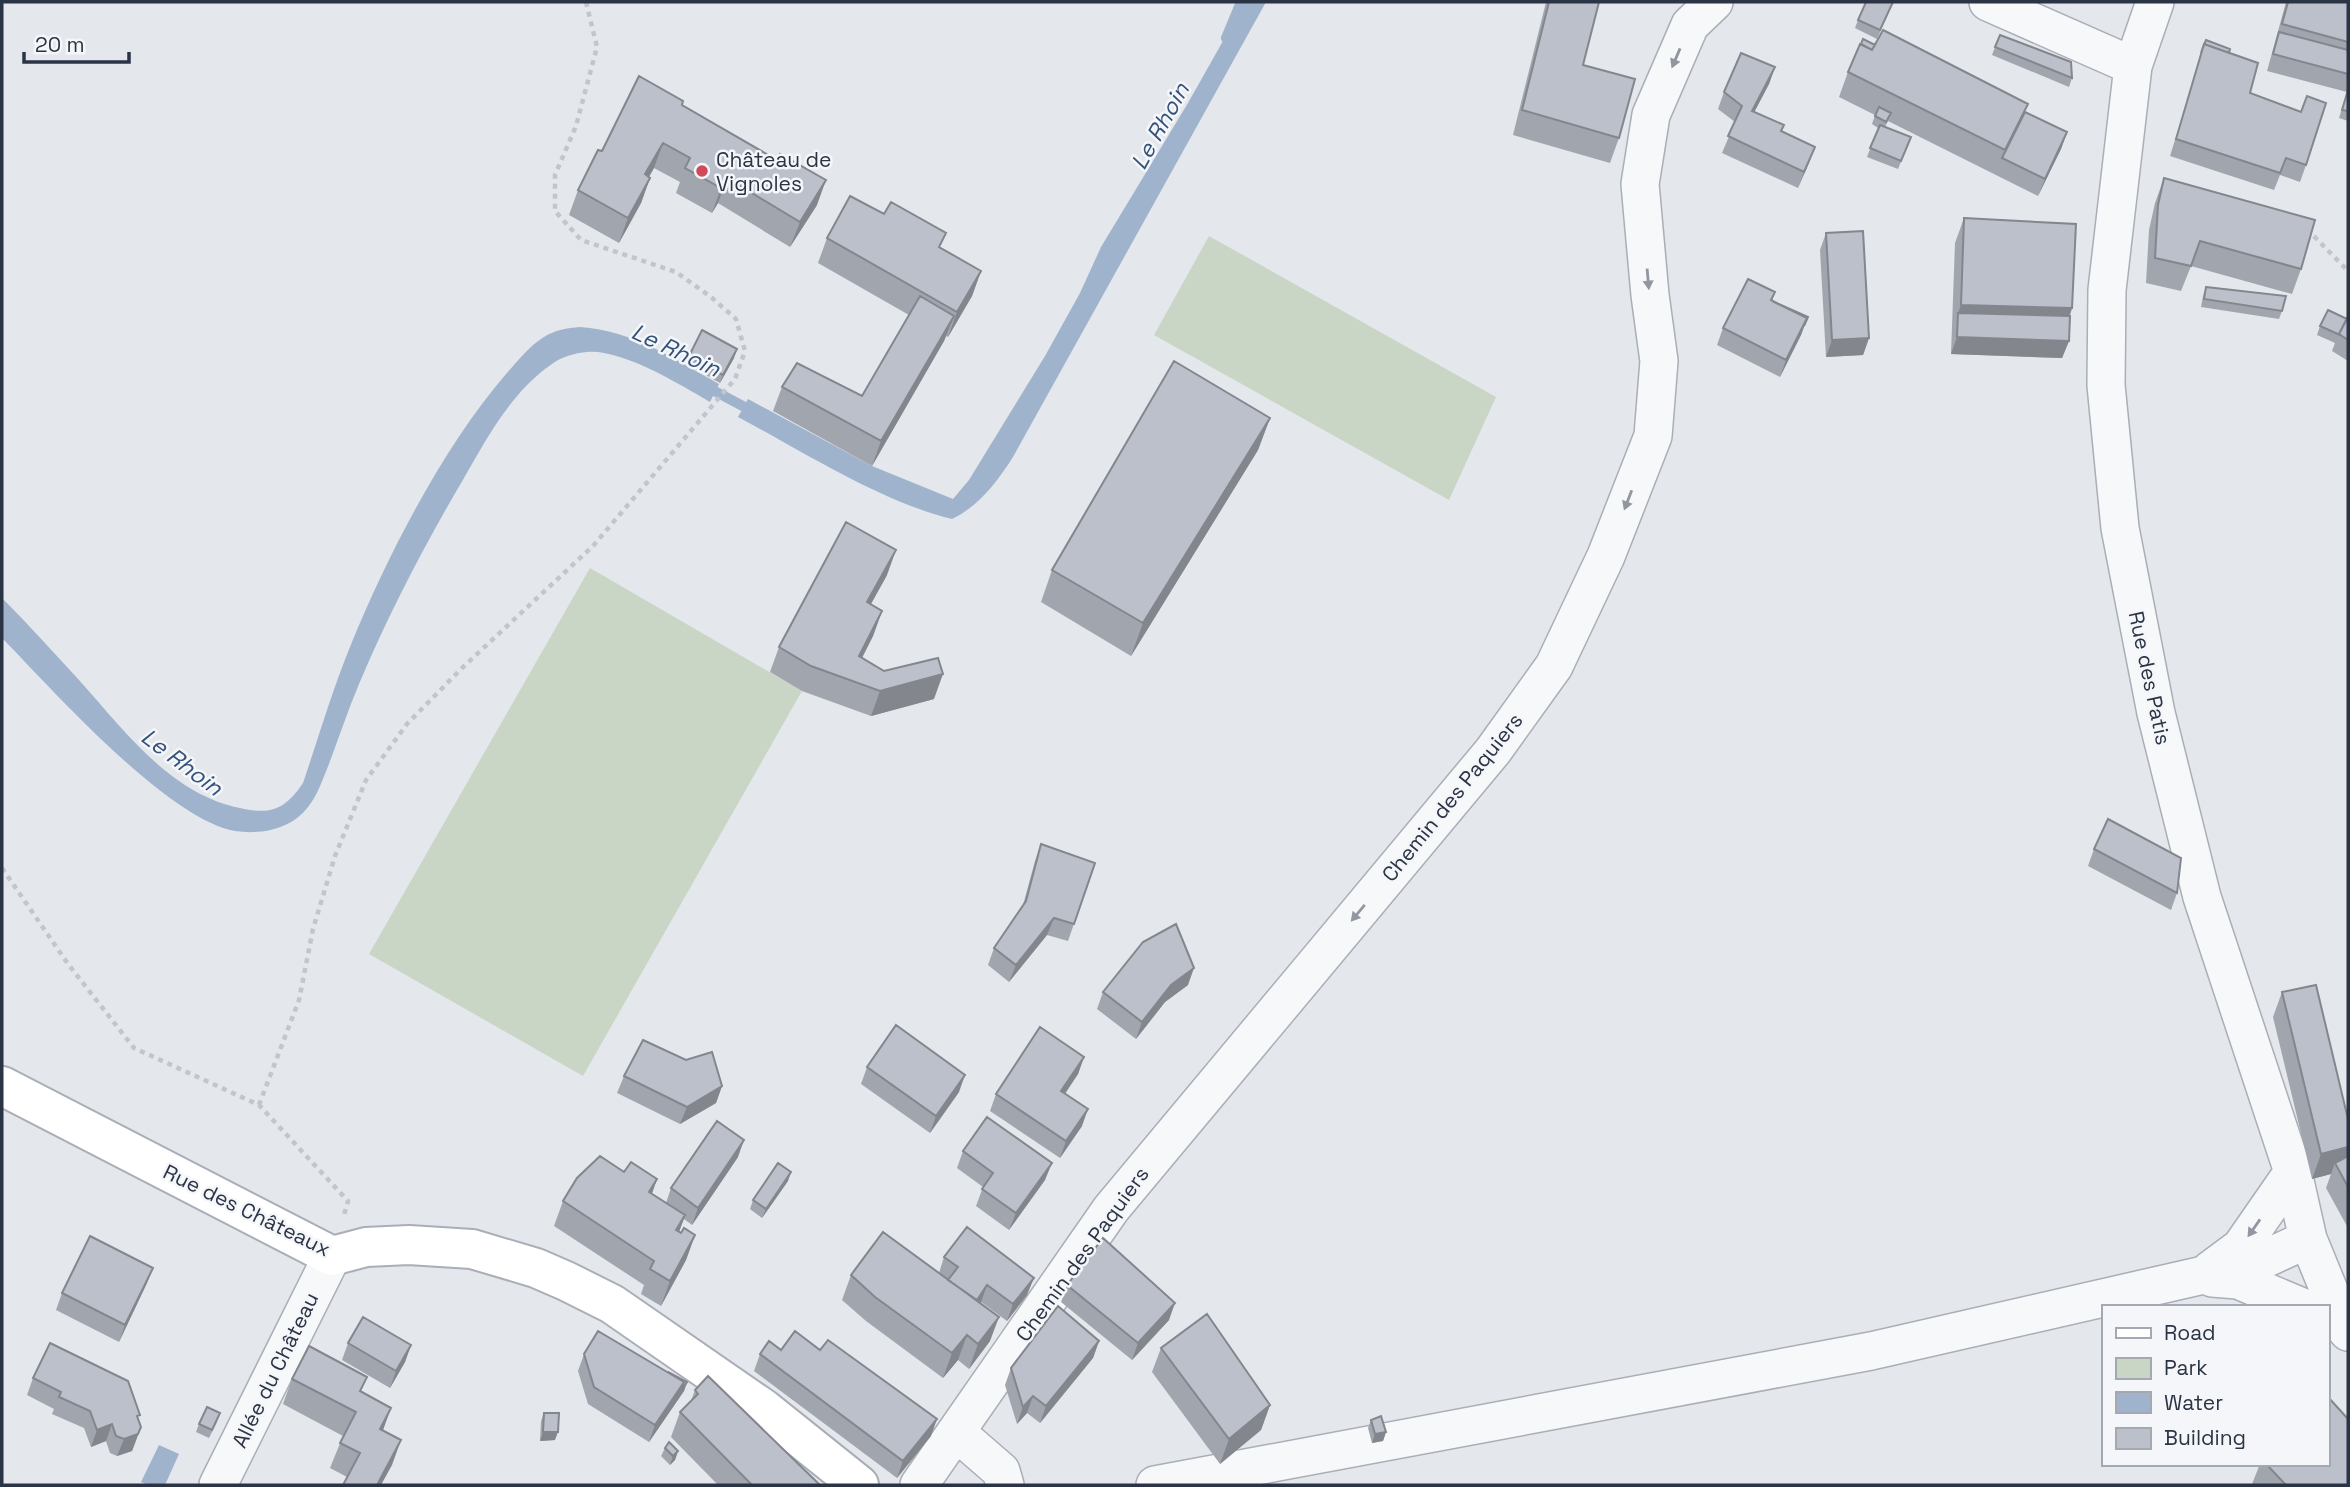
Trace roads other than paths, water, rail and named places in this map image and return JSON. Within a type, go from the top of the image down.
[{"type":"street","name":"Chemin des Paquiers","points":[[919,1485],[1111,1209],[1493,751],[1554,666],[1606,556],[1653,436],[1659,361],[1640,184],[1651,115],[1690,25],[1714,2]]},
{"type":"street","points":[[1988,2],[2133,66]]},
{"type":"street","name":"Rue des Patis","points":[[2155,2],[2133,66],[2107,290],[2106,385],[2120,528],[2156,713],[2202,897],[2293,1172],[2308,1238],[2340,1326]]},
{"type":"street","name":"Rue des Châteaux","points":[[2,1086],[332,1256],[377,1246],[409,1245],[472,1250],[536,1268],[566,1281],[612,1304],[764,1409],[859,1485]]},
{"type":"street","points":[[2201,1277],[2241,1247],[2293,1172]]},
{"type":"street","points":[[1155,1485],[1871,1351],[2256,1263],[2308,1238]]},
{"type":"street","name":"Allée du Château","points":[[218,1485],[332,1256]]},
{"type":"street","points":[[2201,1277],[2238,1280],[2297,1305]]},
{"type":"street","points":[[956,1432],[1001,1471],[1005,1485]]},
{"type":"water","points":[[1245,2],[1266,2],[1013,457],[994,484],[971,507],[952,519],[925,511],[842,474],[738,417],[748,399],[872,466],[953,499],[969,480],[1045,356],[1080,293],[1101,247]]},
{"type":"water","points":[[580,327],[635,340],[719,384],[710,402],[667,377],[633,362],[617,356],[587,352],[556,362],[525,388],[482,447],[435,528],[359,684],[315,797],[293,821],[265,831],[235,831],[208,821],[177,803],[112,749],[2,638],[2,598],[131,739],[170,775],[215,801],[240,808],[260,811],[283,805],[303,783],[366,608],[400,538],[440,467],[483,403],[529,349],[552,333]]},
{"type":"water","points":[[159,1445],[179,1454],[165,1485],[148,1485],[141,1482]]},
{"type":"waterway","name":"Le Rhoin","points":[[1226,38],[1241,2]]},
{"type":"waterway","name":"Le Rhoin","points":[[703,385],[756,413]]},
{"type":"place","name":"Château de Vignoles","points":[[702,171]]}]
